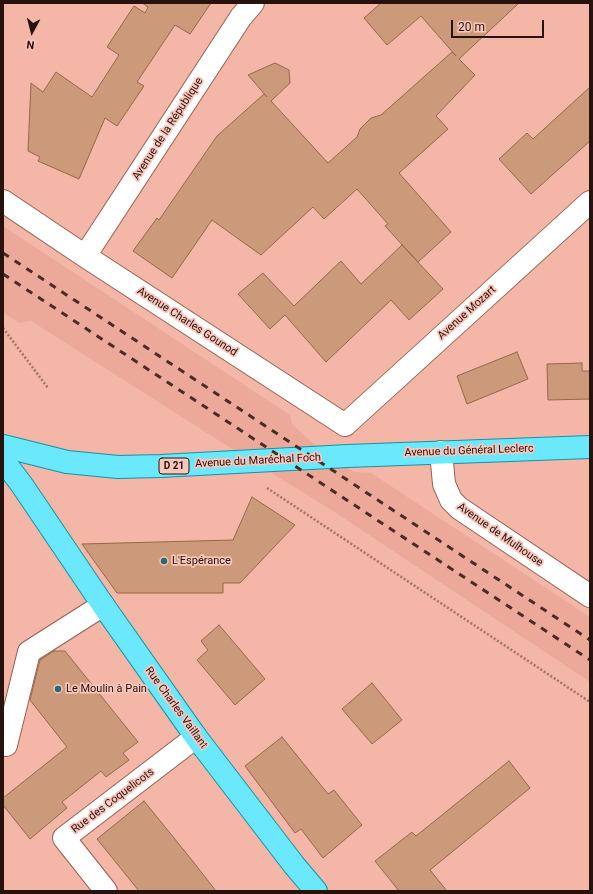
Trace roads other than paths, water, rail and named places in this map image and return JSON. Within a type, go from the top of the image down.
[{"type":"main road","name":"Avenue du Maréchal Foch","points":[[3,446],[67,462],[118,467],[348,456]]},
{"type":"main road","name":"Avenue du Général Leclerc","points":[[348,456],[590,446]]},
{"type":"main road","name":"Rue Charles Vaillant","points":[[3,460],[22,485],[102,605],[196,737],[316,891]]},
{"type":"street","name":"Avenue de la République","points":[[85,256],[241,17],[253,3]]},
{"type":"street","name":"Avenue Charles Gounod","points":[[3,201],[345,425]]},
{"type":"street","name":"Avenue Mozart","points":[[345,425],[590,202]]},
{"type":"street","points":[[345,425],[348,456]]},
{"type":"street","name":"Avenue de Mulhouse","points":[[441,452],[444,484],[451,500],[459,508],[590,596]]},
{"type":"street","points":[[6,744],[29,652],[102,605]]},
{"type":"street","name":"Rue des Coquelicots","points":[[106,891],[64,838],[196,737]]},
{"type":"railway","points":[[3,253],[590,640]]},
{"type":"railway","points":[[3,274],[590,660]]},
{"type":"place","name":"L'Espérance","points":[[164,561]]},
{"type":"place","name":"Le Moulin à Pain","points":[[58,689]]}]
